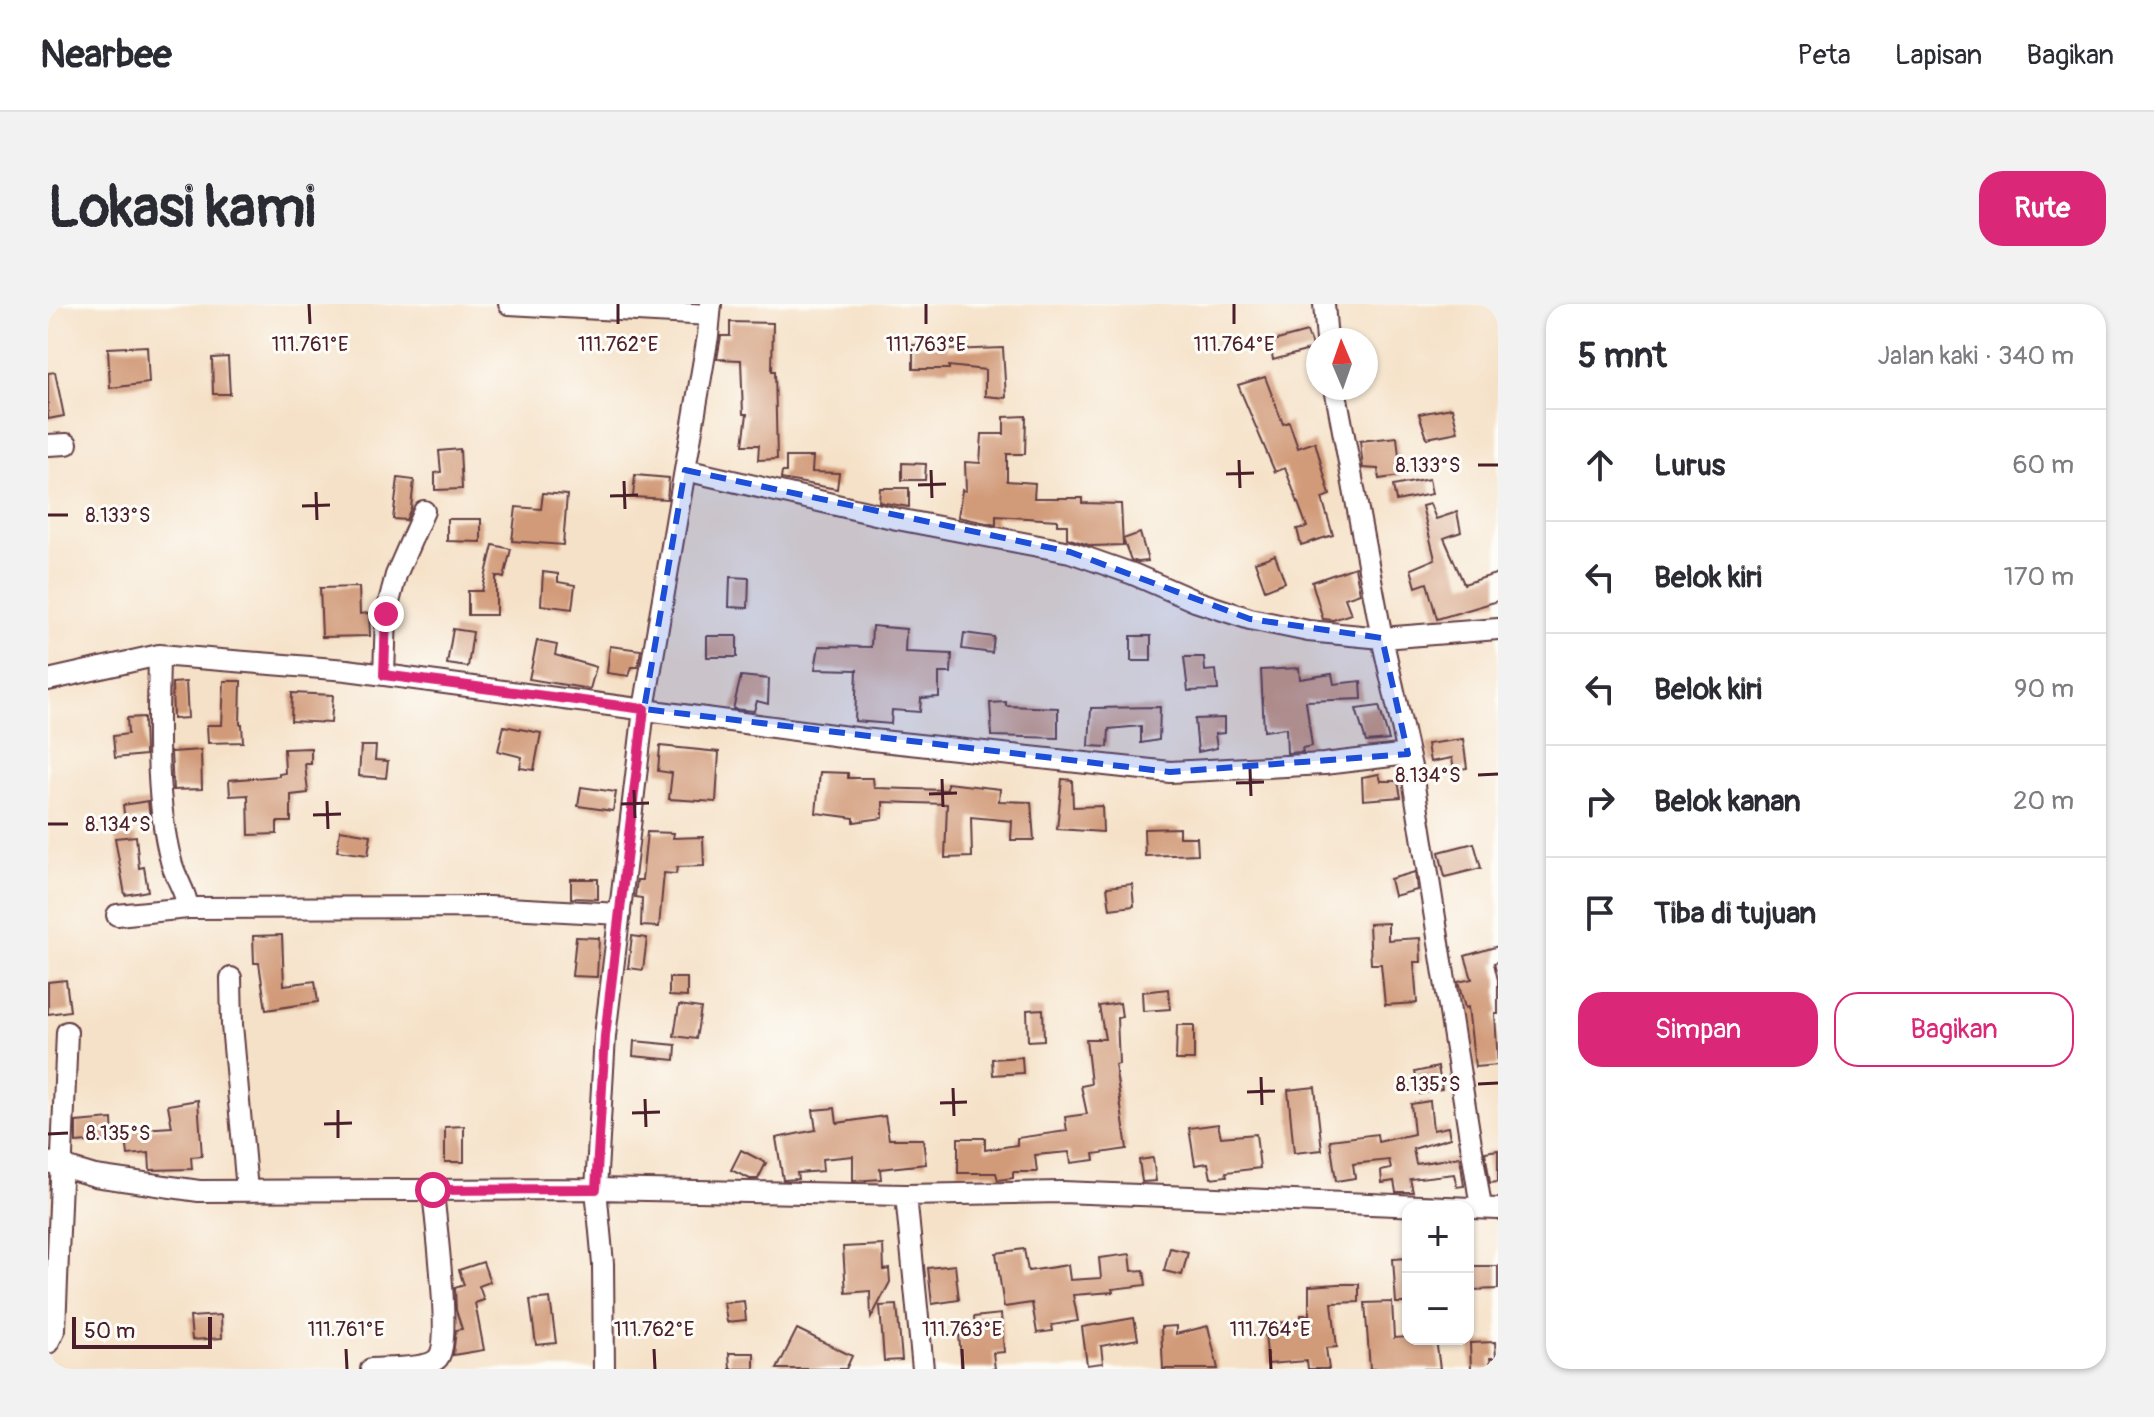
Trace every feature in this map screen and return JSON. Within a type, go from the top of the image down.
[{"type":"street","points":[[509,304],[710,309],[644,709],[605,1036],[596,1189],[603,1264],[604,1369]]},
{"type":"street","points":[[1324,304],[1326,328]]},
{"type":"street","points":[[56,1164],[95,1176],[199,1191],[596,1189],[906,1195],[1062,1192],[1490,1208],[1408,754],[1382,638],[1337,400]]},
{"type":"street","points":[[685,470],[897,519],[1070,552],[1250,619],[1308,631],[1382,638],[1498,629]]},
{"type":"street","points":[[384,675],[386,614],[396,575],[424,511]]},
{"type":"street","points":[[48,680],[159,655],[254,661],[384,675],[863,739],[1170,772],[1324,764],[1408,754]]},
{"type":"street","points":[[159,655],[158,760],[171,862],[188,908]]},
{"type":"street","points":[[117,915],[188,908],[489,907],[620,914]]},
{"type":"street","points":[[231,978],[232,1025],[247,1190]]},
{"type":"street","points":[[48,1343],[55,1329],[56,1164],[67,1032]]},
{"type":"street","points":[[371,1369],[418,1365],[435,1361],[440,1356],[443,1307],[433,1190]]},
{"type":"street","points":[[906,1195],[923,1369]]},
{"type":"highlighted area","points":[[685,470],[1070,552],[1250,619],[1382,638],[1408,754],[1170,772],[644,709]]},
{"type":"building","points":[[730,322],[773,323],[772,371],[775,371],[777,459],[758,460],[759,445],[743,445],[747,414],[743,414],[741,360],[717,359],[721,336],[730,336]]},
{"type":"building","points":[[1306,332],[1306,351],[1273,360],[1270,342]]},
{"type":"building","points":[[913,345],[948,345],[948,350],[1003,348],[1006,398],[985,396],[985,370],[949,366],[949,369],[913,369]]},
{"type":"building","points":[[147,346],[149,383],[110,388],[108,348]]},
{"type":"building","points":[[228,357],[230,394],[213,394],[212,358]]},
{"type":"building","points":[[55,372],[64,416],[48,419],[48,373]]},
{"type":"building","points":[[1265,377],[1283,424],[1289,422],[1298,448],[1315,442],[1330,495],[1322,498],[1333,535],[1301,545],[1297,529],[1307,527],[1285,468],[1275,472],[1238,385]]},
{"type":"building","points":[[1452,408],[1458,432],[1427,438],[1419,414]]},
{"type":"building","points":[[1026,416],[1025,454],[1007,454],[1007,481],[1035,483],[1034,498],[1082,498],[1082,503],[1121,504],[1123,545],[1092,546],[1067,538],[1067,525],[1057,525],[1057,520],[996,516],[996,525],[958,517],[962,490],[966,491],[965,462],[980,463],[982,434],[1004,434],[1004,417]]},
{"type":"building","points":[[1397,437],[1401,476],[1379,479],[1378,469],[1363,468],[1360,441]]},
{"type":"building","points":[[460,449],[462,489],[435,490],[435,473],[441,472],[439,451]]},
{"type":"building","points":[[786,457],[813,457],[812,472],[839,473],[837,489],[781,479],[782,472],[786,472]]},
{"type":"building","points":[[902,463],[926,464],[925,480],[902,480]]},
{"type":"building","points":[[635,475],[669,478],[667,499],[633,497]]},
{"type":"building","points":[[398,478],[414,480],[411,508],[406,520],[393,519]]},
{"type":"building","points":[[1429,479],[1432,494],[1396,501],[1393,486]]},
{"type":"building","points":[[880,488],[909,488],[909,507],[879,502]]},
{"type":"building","points":[[543,493],[567,495],[563,545],[512,541],[516,507],[541,509]]},
{"type":"building","points":[[1430,504],[1436,519],[1457,512],[1461,532],[1444,538],[1464,584],[1498,573],[1498,601],[1437,619],[1427,583],[1416,587],[1411,569],[1435,559],[1422,506]]},
{"type":"building","points":[[447,519],[481,519],[481,542],[447,541]]},
{"type":"building","points":[[1140,533],[1148,561],[1131,560],[1123,539]]},
{"type":"building","points":[[493,545],[511,549],[504,578],[496,576],[496,615],[468,615],[468,591],[482,591]]},
{"type":"building","points":[[1275,555],[1285,582],[1265,590],[1255,562]]},
{"type":"building","points":[[1355,567],[1360,593],[1345,598],[1351,614],[1333,620],[1323,619],[1312,582]]},
{"type":"building","points":[[543,572],[558,574],[558,582],[575,585],[572,609],[541,605]]},
{"type":"building","points":[[730,577],[749,578],[748,608],[729,607]]},
{"type":"building","points":[[359,587],[360,614],[369,613],[370,636],[322,637],[320,588]]},
{"type":"building","points":[[872,626],[906,629],[905,652],[952,654],[951,673],[939,673],[939,697],[921,698],[920,712],[892,710],[891,724],[855,721],[857,670],[815,669],[819,646],[871,647]]},
{"type":"building","points":[[453,629],[473,632],[468,667],[447,664]]},
{"type":"building","points":[[964,633],[994,637],[992,653],[962,649]]},
{"type":"building","points":[[707,636],[737,636],[737,657],[707,657]]},
{"type":"building","points":[[1131,636],[1151,636],[1151,661],[1131,661]]},
{"type":"building","points":[[537,641],[557,645],[555,655],[596,667],[590,689],[529,679]]},
{"type":"building","points":[[610,646],[641,650],[638,667],[632,667],[629,676],[607,673]]},
{"type":"building","points":[[1184,657],[1204,657],[1205,671],[1216,670],[1218,690],[1188,691]]},
{"type":"building","points":[[1299,668],[1300,679],[1332,674],[1334,684],[1361,681],[1362,699],[1306,701],[1312,746],[1302,748],[1303,752],[1287,753],[1286,728],[1264,731],[1261,670]]},
{"type":"building","points":[[741,676],[769,679],[768,704],[757,701],[754,711],[733,709]]},
{"type":"building","points":[[224,681],[241,681],[240,724],[243,742],[208,743],[207,725],[222,725]]},
{"type":"building","points":[[186,682],[188,718],[173,719],[172,683]]},
{"type":"building","points":[[292,693],[333,695],[331,723],[291,721]]},
{"type":"building","points":[[1006,702],[1006,706],[1058,708],[1058,738],[992,736],[990,703]]},
{"type":"building","points":[[1379,706],[1389,740],[1366,742],[1356,709]]},
{"type":"building","points":[[1160,707],[1159,740],[1141,743],[1141,726],[1109,729],[1108,747],[1089,746],[1091,708]]},
{"type":"building","points":[[144,717],[145,755],[115,758],[113,736],[128,734],[127,718]]},
{"type":"building","points":[[1224,718],[1224,733],[1215,734],[1217,748],[1198,752],[1195,719]]},
{"type":"building","points":[[504,726],[541,733],[534,770],[520,768],[522,757],[498,751]]},
{"type":"building","points":[[1463,739],[1467,768],[1454,770],[1452,758],[1430,762],[1427,744]]},
{"type":"building","points":[[361,746],[376,746],[375,760],[388,761],[386,778],[359,776]]},
{"type":"building","points":[[660,746],[719,752],[716,802],[669,799],[672,773],[658,771]]},
{"type":"building","points":[[311,748],[311,764],[305,764],[308,793],[291,795],[291,822],[277,822],[277,834],[249,835],[248,795],[230,796],[229,780],[279,776],[285,773],[284,749]]},
{"type":"building","points":[[201,750],[202,789],[173,790],[171,752]]},
{"type":"building","points":[[820,772],[848,773],[848,778],[873,778],[874,788],[947,790],[947,783],[1000,789],[999,801],[1031,802],[1034,840],[1011,840],[1012,821],[971,817],[972,857],[945,858],[947,804],[883,802],[883,818],[854,822],[854,818],[816,813]]},
{"type":"building","points":[[1379,774],[1381,781],[1398,781],[1401,797],[1363,800],[1362,777]]},
{"type":"building","points":[[1062,779],[1072,780],[1073,807],[1102,806],[1103,832],[1057,829]]},
{"type":"building","points":[[581,787],[616,792],[613,811],[578,806]]},
{"type":"building","points":[[148,801],[150,818],[125,821],[123,805]]},
{"type":"building","points":[[1179,828],[1179,837],[1197,837],[1198,854],[1145,856],[1144,829]]},
{"type":"building","points":[[340,830],[371,835],[368,855],[337,851]]},
{"type":"building","points":[[647,832],[674,833],[673,838],[703,837],[704,866],[677,867],[676,874],[664,873],[659,927],[641,926],[642,898],[635,897],[637,880],[642,880]]},
{"type":"building","points":[[136,836],[139,868],[144,867],[148,891],[125,895],[115,838]]},
{"type":"building","points":[[1474,843],[1481,868],[1445,877],[1439,852]]},
{"type":"building","points":[[1415,872],[1417,890],[1394,896],[1390,879]]},
{"type":"building","points":[[571,879],[598,879],[598,899],[571,898]]},
{"type":"building","points":[[1132,884],[1134,906],[1110,909],[1107,887]]},
{"type":"building","points":[[1388,923],[1388,940],[1420,938],[1421,962],[1414,962],[1417,1003],[1385,1005],[1381,964],[1371,964],[1369,924]]},
{"type":"building","points":[[282,935],[284,985],[315,981],[318,1002],[266,1010],[259,963],[254,963],[253,936]]},
{"type":"building","points":[[632,936],[647,938],[643,970],[628,968]]},
{"type":"building","points":[[576,937],[599,938],[597,977],[572,976]]},
{"type":"building","points":[[1498,946],[1498,962],[1494,963],[1498,980],[1498,1014],[1495,1014],[1498,1065],[1475,1067],[1468,1007],[1465,1008],[1458,982],[1472,979],[1465,956]]},
{"type":"building","points":[[669,978],[687,978],[687,997],[669,996]]},
{"type":"building","points":[[66,980],[70,1011],[48,1014],[48,982]]},
{"type":"building","points":[[1168,989],[1170,1009],[1143,1011],[1142,992]]},
{"type":"building","points":[[1120,1003],[1122,1017],[1117,1018],[1119,1064],[1115,1065],[1127,1149],[1094,1154],[1095,1160],[1071,1163],[1069,1152],[1035,1155],[1037,1172],[1013,1172],[1013,1178],[998,1180],[996,1173],[958,1173],[958,1138],[985,1138],[985,1150],[1017,1145],[1017,1138],[1067,1131],[1065,1117],[1087,1114],[1081,1086],[1091,1084],[1086,1039],[1105,1039],[1099,1006]]},
{"type":"building","points":[[679,1005],[701,1008],[696,1039],[674,1036]]},
{"type":"building","points":[[1043,1009],[1044,1040],[1028,1041],[1027,1010]]},
{"type":"building","points":[[1177,1025],[1194,1025],[1194,1060],[1176,1060]]},
{"type":"building","points":[[634,1041],[676,1045],[675,1060],[633,1056]]},
{"type":"building","points":[[1022,1057],[1023,1073],[993,1075],[992,1059]]},
{"type":"building","points":[[1438,1067],[1442,1089],[1420,1094],[1415,1072]]},
{"type":"building","points":[[1315,1087],[1322,1150],[1294,1153],[1288,1090]]},
{"type":"building","points":[[198,1100],[202,1156],[191,1157],[192,1169],[150,1170],[149,1153],[128,1155],[125,1130],[172,1127],[168,1105]]},
{"type":"building","points":[[1430,1101],[1433,1130],[1448,1127],[1450,1138],[1413,1149],[1416,1164],[1460,1157],[1464,1186],[1457,1187],[1454,1174],[1410,1179],[1413,1192],[1396,1192],[1394,1181],[1382,1183],[1381,1171],[1391,1169],[1389,1160],[1353,1164],[1355,1178],[1336,1181],[1330,1140],[1377,1134],[1378,1142],[1414,1134],[1411,1104]]},
{"type":"building","points":[[835,1108],[837,1123],[885,1116],[889,1139],[923,1139],[926,1164],[880,1169],[881,1179],[853,1181],[853,1156],[822,1159],[823,1171],[797,1173],[798,1179],[783,1180],[776,1138],[816,1130],[813,1110]]},
{"type":"building","points":[[112,1119],[113,1140],[76,1143],[76,1122]]},
{"type":"building","points":[[1218,1124],[1221,1137],[1256,1134],[1260,1168],[1226,1172],[1227,1176],[1211,1178],[1208,1163],[1195,1165],[1189,1128]]},
{"type":"building","points":[[464,1126],[464,1162],[445,1162],[445,1127]]},
{"type":"building","points":[[741,1150],[766,1163],[758,1179],[750,1179],[731,1170]]},
{"type":"building","points":[[1498,1150],[1498,1182],[1490,1183],[1485,1152]]},
{"type":"building","points":[[1153,1158],[1156,1181],[1142,1182],[1139,1160]]},
{"type":"building","points":[[883,1245],[884,1270],[889,1269],[890,1282],[871,1318],[870,1291],[846,1293],[843,1247]]},
{"type":"building","points":[[1170,1248],[1188,1252],[1182,1275],[1164,1271]]},
{"type":"building","points":[[1024,1249],[1028,1271],[1068,1265],[1070,1280],[1101,1278],[1099,1258],[1130,1254],[1132,1271],[1144,1270],[1146,1285],[1112,1289],[1113,1292],[1073,1295],[1078,1321],[1052,1325],[1053,1331],[1037,1333],[1032,1303],[1004,1307],[996,1253]]},
{"type":"building","points":[[1402,1258],[1402,1303],[1396,1303],[1393,1259]]},
{"type":"building","points":[[483,1262],[490,1282],[479,1286],[484,1300],[475,1303],[484,1350],[453,1355],[456,1330],[462,1329],[456,1310],[455,1288],[464,1285],[459,1270]]},
{"type":"building","points":[[955,1265],[959,1300],[932,1304],[928,1268]]},
{"type":"building","points":[[1474,1266],[1498,1266],[1498,1289],[1474,1290]]},
{"type":"building","points":[[1359,1284],[1359,1302],[1332,1303],[1337,1347],[1326,1348],[1329,1369],[1308,1369],[1307,1361],[1268,1364],[1264,1324],[1301,1321],[1301,1315],[1309,1315],[1309,1286]]},
{"type":"building","points":[[550,1298],[556,1343],[536,1345],[530,1300]]},
{"type":"building","points":[[744,1301],[746,1320],[727,1322],[724,1303]]},
{"type":"building","points":[[1392,1302],[1394,1338],[1402,1337],[1402,1345],[1437,1345],[1440,1369],[1370,1369],[1365,1303]]},
{"type":"building","points":[[897,1305],[902,1360],[884,1361],[880,1306]]},
{"type":"building","points":[[1001,1314],[1004,1352],[993,1353],[995,1369],[962,1369],[959,1335],[976,1334],[974,1317]]},
{"type":"building","points":[[221,1315],[222,1338],[192,1340],[190,1317]]},
{"type":"building","points":[[1134,1318],[1138,1339],[1101,1346],[1103,1363],[1087,1365],[1082,1327]]},
{"type":"building","points":[[1176,1326],[1176,1334],[1208,1326],[1218,1369],[1163,1369],[1161,1327]]},
{"type":"building","points":[[797,1329],[852,1356],[846,1369],[777,1369]]},
{"type":"building","points":[[1495,1342],[1496,1358],[1490,1358],[1491,1369],[1471,1369],[1470,1345]]},
{"type":"building","points":[[729,1353],[754,1353],[754,1369],[730,1369]]},
{"type":"route","points":[[386,614],[384,675],[644,709],[605,1036],[596,1189],[433,1190]]}]
